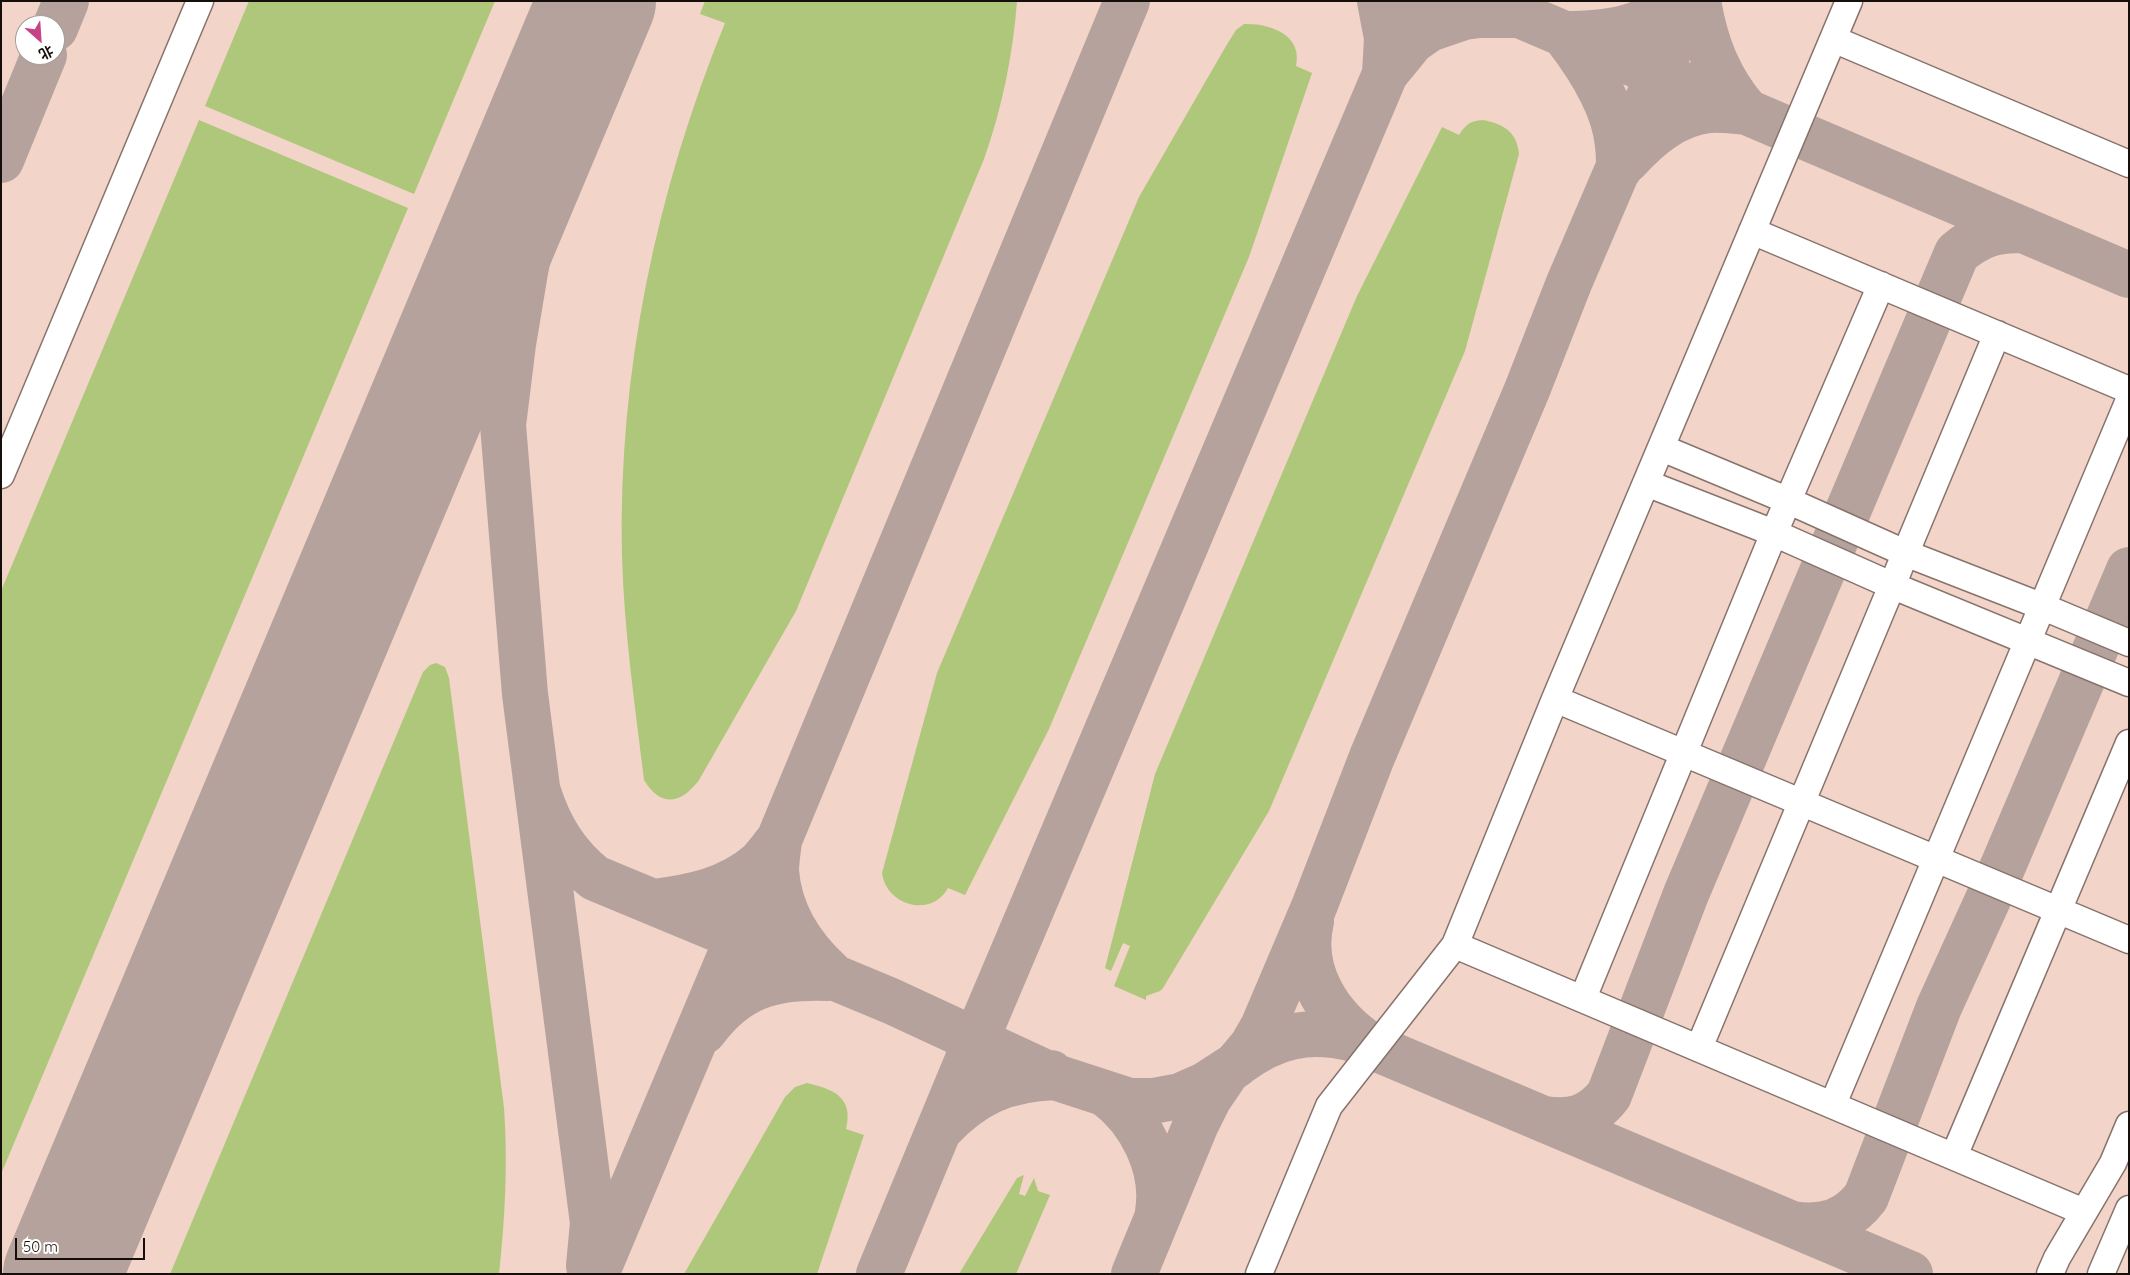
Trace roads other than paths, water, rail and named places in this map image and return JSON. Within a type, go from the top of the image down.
[{"type":"lane","points":[[1,475],[200,1]]},
{"type":"lane","points":[[1259,1274],[1329,1106],[1455,945],[1555,699],[1849,1]]},
{"type":"lane","points":[[1833,39],[2129,164]]},
{"type":"lane","points":[[1752,231],[2129,390]]},
{"type":"lane","points":[[1583,998],[1774,533],[1881,285]]},
{"type":"lane","points":[[1699,1048],[1800,802],[1997,334]]},
{"type":"lane","points":[[1833,1104],[2026,641],[2129,400]]},
{"type":"lane","points":[[1662,448],[1789,501],[1905,553],[2041,606],[2129,644]]},
{"type":"lane","points":[[1646,483],[1774,533],[1891,585],[2129,683]]},
{"type":"lane","points":[[1555,699],[2129,940]]},
{"type":"lane","points":[[1954,1156],[2129,743]]},
{"type":"lane","points":[[1455,945],[2084,1212]]},
{"type":"lane","points":[[2050,1274],[2057,1258],[2113,1163],[2129,1125]]},
{"type":"lane","points":[[2101,1274],[2129,1209]]}]
